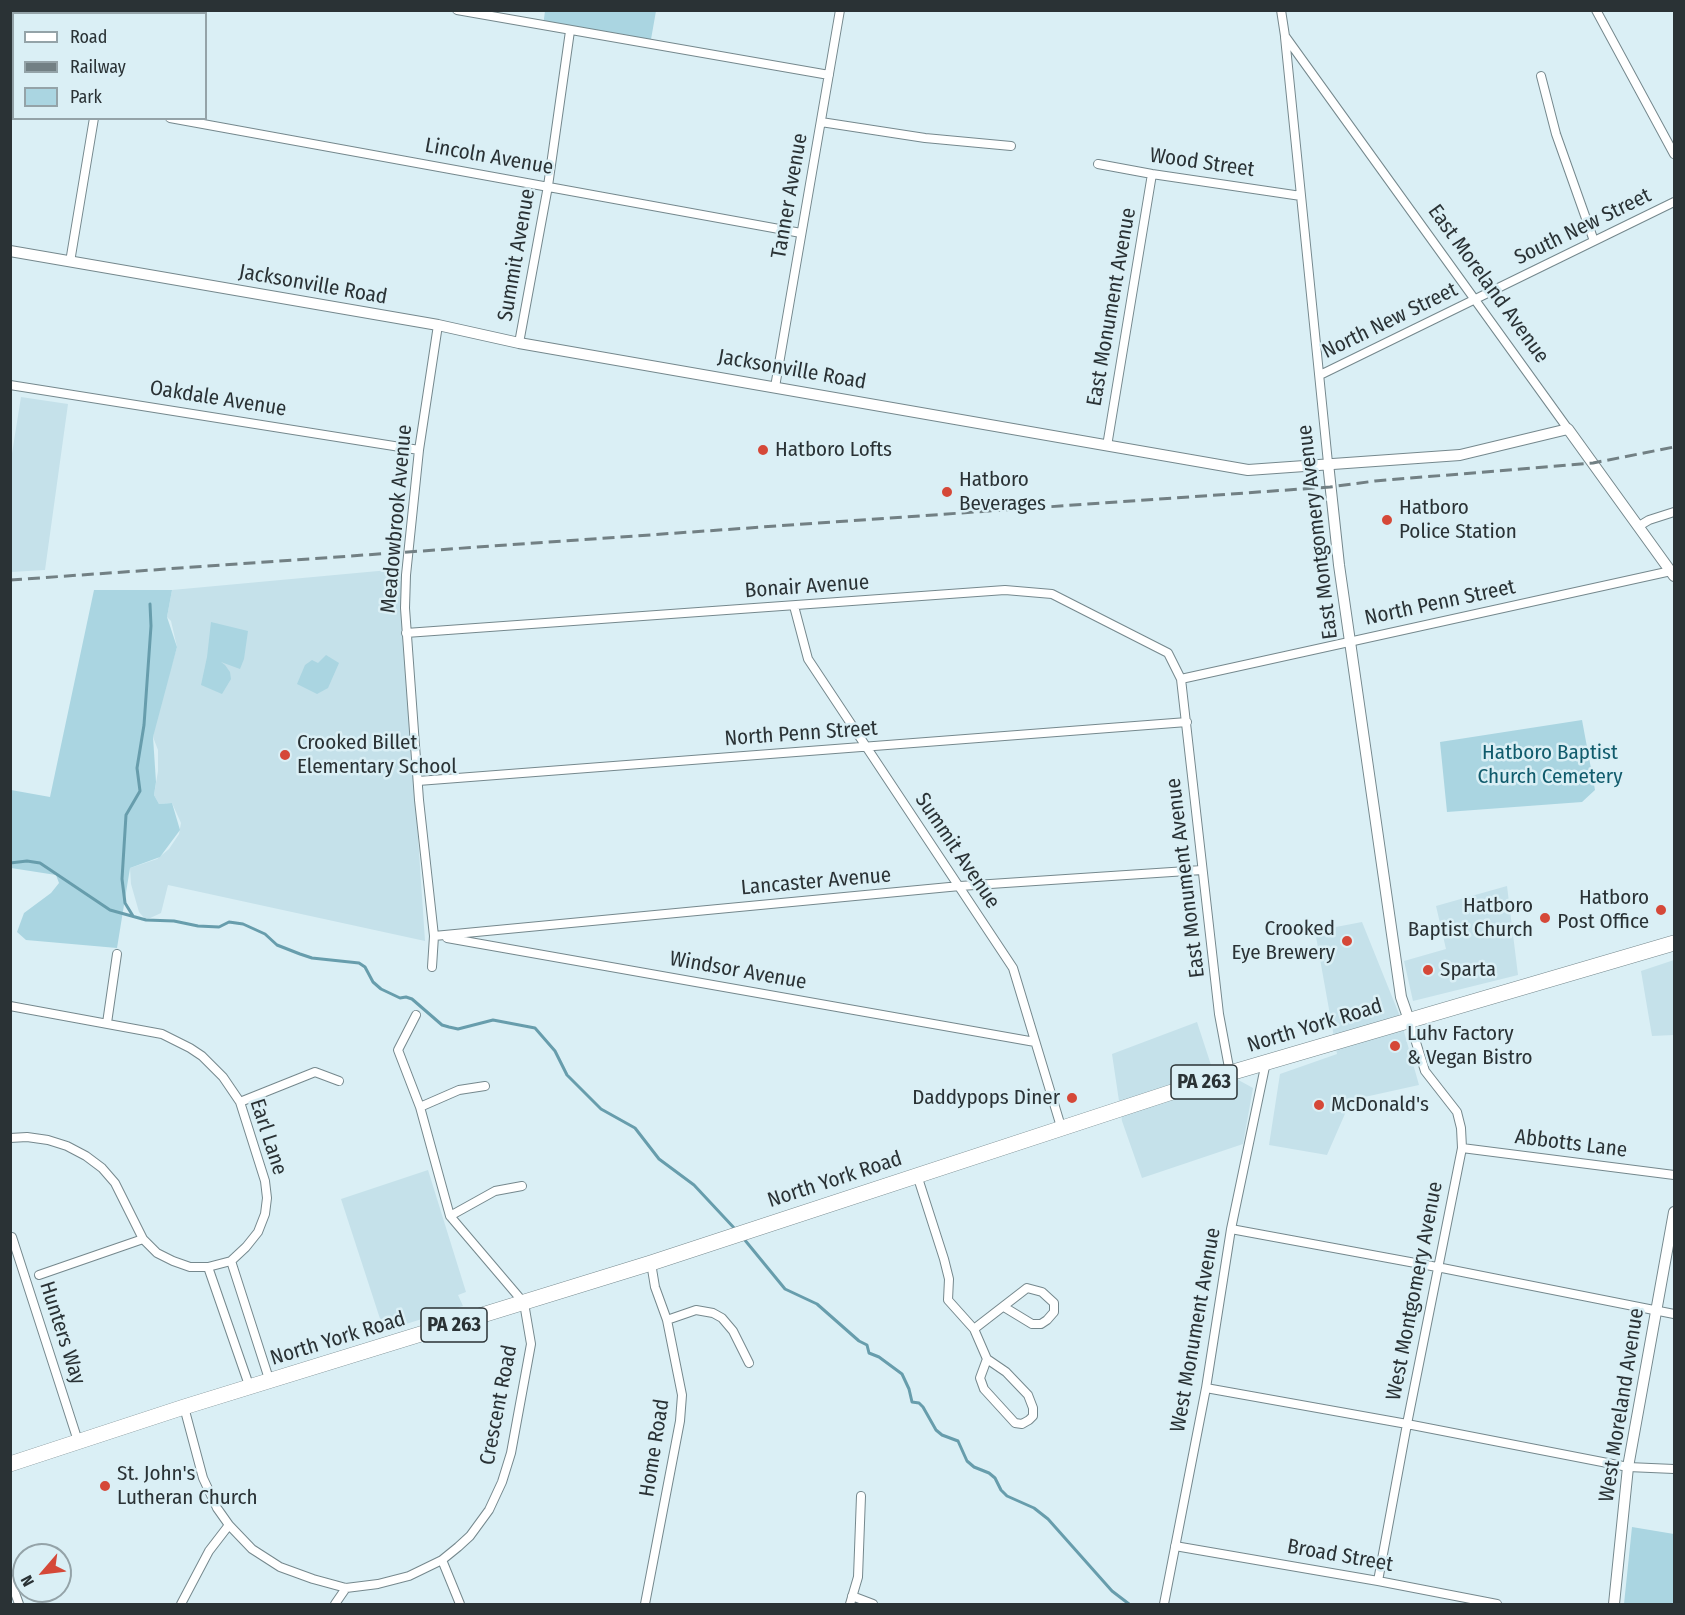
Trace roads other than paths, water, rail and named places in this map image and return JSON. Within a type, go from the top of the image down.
[{"type":"highway","name":"North York Road","points":[[10,1464],[184,1407],[651,1263],[1230,1073],[1674,944]]},
{"type":"main road","name":"Jacksonville Road","points":[[10,251],[438,326],[519,343],[1248,470],[1460,455],[1568,429]]},
{"type":"main road","name":"East Moreland Avenue","points":[[1568,429],[1673,573]]},
{"type":"main road","name":"East Montgomery Avenue","points":[[1328,463],[1339,565],[1401,997],[1408,1020]]},
{"type":"main road","name":"West Moreland Avenue","points":[[1614,1605],[1628,1467],[1674,1212]]},
{"type":"street","points":[[458,10],[829,75]]},
{"type":"street","name":"Tanner Avenue","points":[[775,387],[840,10]]},
{"type":"street","name":"East Moreland Avenue","points":[[1281,10],[1285,36],[1568,429]]},
{"type":"street","points":[[1596,10],[1674,154]]},
{"type":"street","name":"Summit Avenue","points":[[519,343],[548,186],[570,31]]},
{"type":"street","name":"East Montgomery Avenue","points":[[1285,36],[1328,463]]},
{"type":"street","points":[[1542,76],[1556,134],[1594,241]]},
{"type":"street","points":[[70,262],[94,120]]},
{"type":"street","name":"Lincoln Avenue","points":[[181,120],[801,233]]},
{"type":"street","points":[[821,122],[924,138],[1011,146]]},
{"type":"street","name":"Wood Street","points":[[1098,164],[1301,196]]},
{"type":"street","name":"East Monument Avenue","points":[[1107,446],[1152,174]]},
{"type":"street","name":"South New Street","points":[[1475,300],[1674,202]]},
{"type":"street","name":"North New Street","points":[[1320,375],[1475,300]]},
{"type":"street","name":"Meadowbrook Avenue","points":[[432,967],[434,936],[418,781],[405,608],[406,575],[419,450],[438,326]]},
{"type":"street","name":"Oakdale Avenue","points":[[10,385],[419,450]]},
{"type":"street","points":[[1639,526],[1649,520],[1674,512]]},
{"type":"street","name":"North Penn Street","points":[[1181,679],[1673,573]]},
{"type":"street","name":"Bonair Avenue","points":[[406,633],[1005,590],[1052,594],[1168,653],[1181,679]]},
{"type":"street","name":"Summit Avenue","points":[[794,606],[808,659],[1013,968],[1062,1130]]},
{"type":"street","name":"East Monument Avenue","points":[[1181,679],[1222,1035],[1230,1073]]},
{"type":"street","name":"North Penn Street","points":[[418,781],[1187,722]]},
{"type":"street","name":"Lancaster Avenue","points":[[434,936],[960,886],[1202,870]]},
{"type":"street","name":"Windsor Avenue","points":[[434,936],[1035,1042]]},
{"type":"street","points":[[107,1023],[117,954]]},
{"type":"street","name":"Earl Lane","points":[[10,1006],[162,1034],[189,1048],[213,1066],[240,1102],[265,1181],[267,1198],[265,1214],[258,1232],[231,1261]]},
{"type":"street","points":[[416,1015],[398,1050],[420,1107],[450,1216],[524,1303]]},
{"type":"street","name":"West Montgomery Avenue","points":[[1378,1581],[1437,1267],[1462,1148],[1457,1112],[1425,1071],[1408,1020]]},
{"type":"street","name":"West Monument Avenue","points":[[1164,1605],[1206,1388],[1232,1230],[1266,1062]]},
{"type":"street","points":[[240,1102],[315,1071],[339,1081]]},
{"type":"street","points":[[420,1107],[459,1090],[485,1086]]},
{"type":"street","points":[[10,1138],[27,1137],[48,1140],[68,1146],[86,1156],[115,1183],[143,1239],[157,1253],[190,1267],[208,1267],[231,1261],[270,1382]]},
{"type":"street","name":"Abbotts Lane","points":[[1462,1148],[1674,1175]]},
{"type":"street","points":[[917,1175],[944,1258],[949,1279],[948,1300],[974,1329],[987,1359],[1006,1372],[1028,1395],[1033,1408],[1033,1416],[1029,1420],[1022,1424],[1015,1423],[984,1389],[980,1378],[987,1359]]},
{"type":"street","points":[[450,1216],[495,1191],[522,1186]]},
{"type":"street","points":[[1232,1230],[1437,1267],[1674,1314]]},
{"type":"street","name":"Hunters Way","points":[[12,1237],[78,1441]]},
{"type":"street","points":[[39,1275],[143,1239]]},
{"type":"street","name":"Home Road","points":[[645,1605],[682,1406],[682,1391],[667,1320],[655,1287],[651,1263]]},
{"type":"street","points":[[208,1267],[250,1388]]},
{"type":"street","points":[[974,1329],[1027,1288],[1042,1292],[1048,1297],[1054,1303],[1054,1312],[1041,1324],[1032,1323],[1004,1307]]},
{"type":"street","name":"Crescent Road","points":[[184,1407],[203,1478],[217,1508],[229,1525],[252,1549],[280,1567],[313,1580],[346,1588],[378,1584],[409,1576],[442,1560],[470,1536],[489,1510],[502,1482],[511,1453],[531,1344],[524,1303]]},
{"type":"street","points":[[667,1320],[696,1310],[713,1313],[722,1318],[733,1330],[749,1363]]},
{"type":"street","points":[[1206,1388],[1628,1467],[1674,1469]]},
{"type":"street","points":[[861,1496],[858,1577],[851,1600],[873,1605]]},
{"type":"street","points":[[181,1605],[209,1551],[229,1525]]},
{"type":"street","name":"Broad Street","points":[[1175,1546],[1378,1581],[1497,1605]]},
{"type":"street","points":[[442,1560],[460,1605]]},
{"type":"street","points":[[10,1578],[19,1605]]},
{"type":"street","points":[[335,1605],[346,1588]]},
{"type":"waterway","points":[[133,916],[125,903],[122,879],[126,815],[140,791],[137,768],[144,725],[151,626],[150,604]]},
{"type":"waterway","points":[[10,863],[27,861],[40,863],[110,910],[146,920],[174,921],[198,926],[219,927],[229,922],[243,924],[265,934],[277,945],[300,954],[312,958],[359,963],[365,967],[373,982],[381,989],[400,998],[412,999],[442,1025],[458,1029],[493,1020],[535,1028],[555,1051],[567,1075],[601,1109],[635,1128],[659,1159],[694,1185],[736,1230]]},
{"type":"waterway","points":[[744,1239],[785,1289],[817,1304],[859,1341],[867,1345],[869,1353],[879,1357],[902,1374],[912,1402],[919,1403],[923,1407],[936,1430],[958,1441],[967,1461],[995,1478],[1007,1496],[1034,1508],[1048,1519],[1112,1591],[1129,1604]]},
{"type":"railway","points":[[10,580],[1330,487],[1375,481],[1593,463],[1674,447]]},
{"type":"place","name":"Hatboro Lofts","points":[[763,450]]},
{"type":"place","name":"Hatboro Beverages","points":[[947,492]]},
{"type":"place","name":"Hatboro Police Station","points":[[1387,520]]},
{"type":"place","name":"Crooked Billet Elementary School","points":[[285,755]]},
{"type":"place","name":"Hatboro Post Office","points":[[1661,910]]},
{"type":"place","name":"Hatboro Baptist Church","points":[[1545,918]]},
{"type":"place","name":"Crooked Eye Brewery","points":[[1347,941]]},
{"type":"place","name":"Sparta","points":[[1428,970]]},
{"type":"place","name":"Luhv Factory & Vegan Bistro","points":[[1395,1046]]},
{"type":"place","name":"Daddypops Diner","points":[[1072,1098]]},
{"type":"place","name":"McDonald's","points":[[1319,1105]]},
{"type":"place","name":"St. John's Lutheran Church","points":[[105,1486]]},
{"type":"park label","name":"Hatboro Baptist Church Cemetery","points":[[1550,765]]}]
